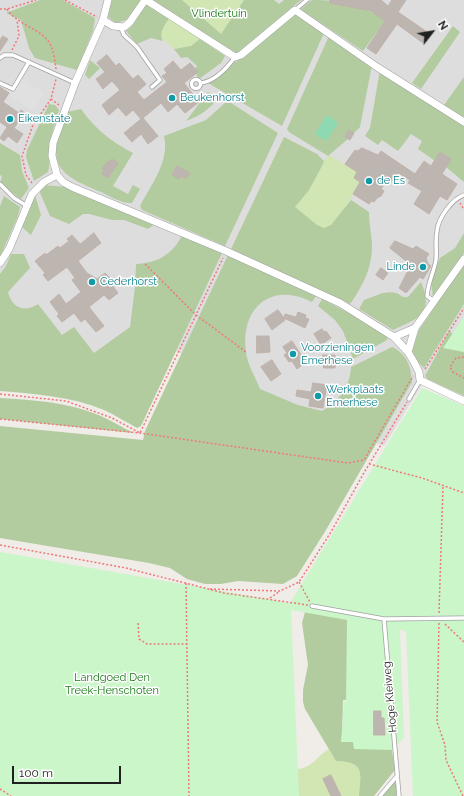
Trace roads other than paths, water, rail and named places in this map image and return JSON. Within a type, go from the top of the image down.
[{"type":"street","points":[[108,0],[103,20],[76,83],[53,143],[52,156],[57,175],[72,187],[226,251],[340,303],[394,337],[408,352],[417,368],[420,378],[464,401]]},
{"type":"street","points":[[103,20],[121,28],[130,22],[146,0],[235,57],[241,55],[295,10],[377,67],[464,122]]},
{"type":"street","points":[[0,262],[9,248],[36,188],[57,175]]},
{"type":"street","points":[[408,352],[415,328],[464,259]]},
{"type":"street","points":[[394,337],[415,328]]},
{"type":"lane","points":[[295,10],[307,0]]},
{"type":"lane","points":[[121,28],[124,35],[137,47],[160,80],[152,87]]},
{"type":"lane","points":[[0,58],[4,55],[10,55],[76,83]]},
{"type":"lane","points":[[201,83],[206,82],[222,72],[235,57]]},
{"type":"lane","points":[[0,83],[13,89],[29,62]]},
{"type":"lane","points":[[0,184],[14,198],[27,206]]},
{"type":"lane","points":[[434,301],[427,296],[427,292],[429,280],[436,260],[437,230],[442,217],[448,208],[458,198],[464,195]]},
{"type":"lane","points":[[409,399],[420,378]]},
{"type":"lane","points":[[312,606],[384,619],[464,618]]},
{"type":"lane","name":"Hoge Kleiweg","points":[[384,619],[399,796]]},
{"type":"lane","points":[[380,796],[397,776]]},
{"type":"place","name":"Beukenhorst","points":[[172,98]]},
{"type":"place","name":"Eikenstate","points":[[10,119]]},
{"type":"place","name":"de Es","points":[[369,181]]},
{"type":"place","name":"Linde","points":[[423,267]]},
{"type":"place","name":"Cederhorst","points":[[92,282]]},
{"type":"place","name":"Voorzieningen Emerhese","points":[[293,354]]},
{"type":"place","name":"Werkplaats Emerhese","points":[[318,396]]},
{"type":"park label","name":"Vlindertuin","points":[[219,14]]},
{"type":"park label","name":"Landgoed Den Treek-Henschoten","points":[[112,684]]}]
